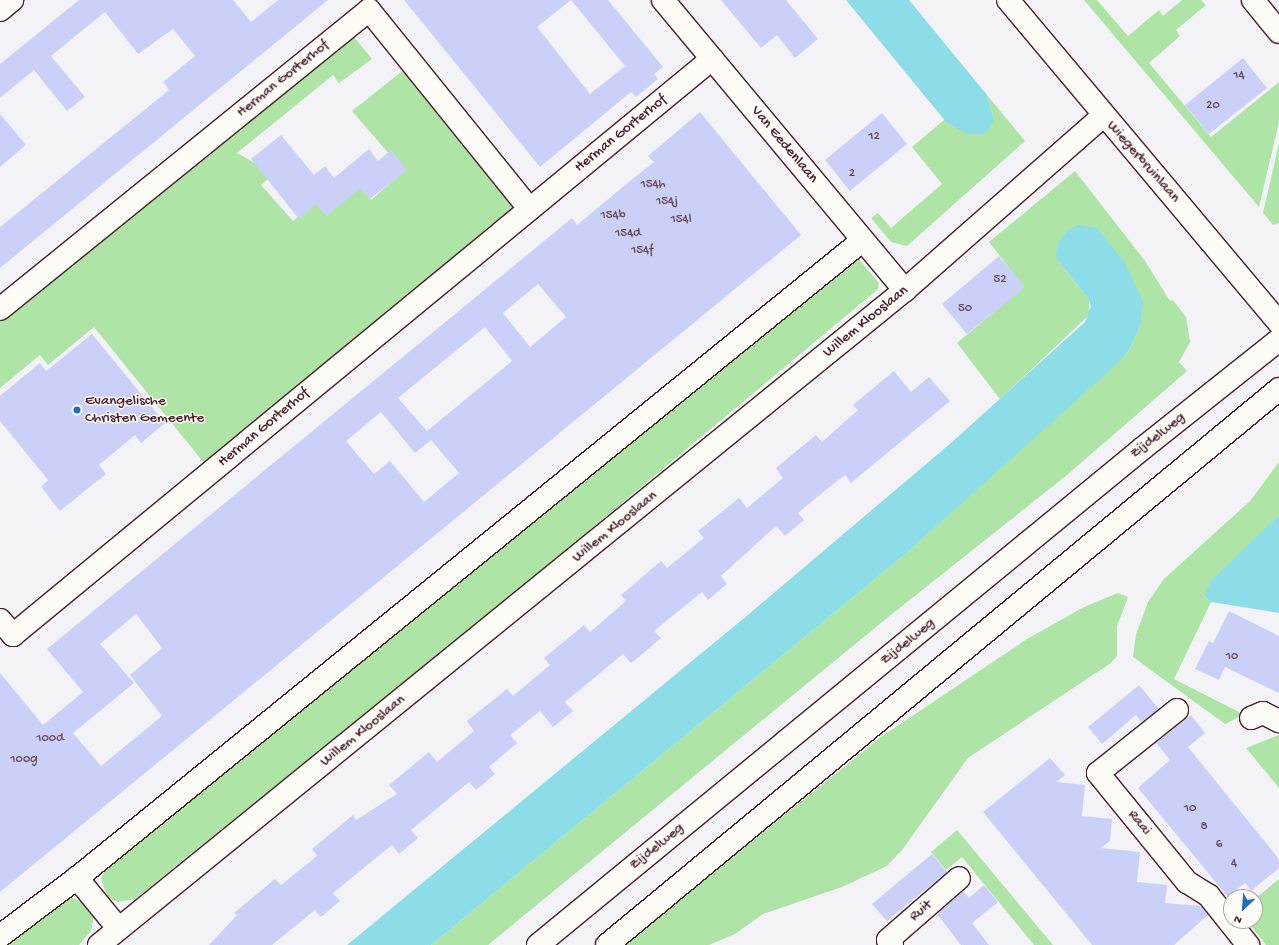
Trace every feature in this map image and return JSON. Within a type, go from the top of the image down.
[{"type":"street","points":[[0,10],[12,0]]},
{"type":"street","name":"Van Eedenlaan","points":[[663,0],[905,290]]},
{"type":"street","name":"Wiegerbruinlaan","points":[[1008,0],[1279,323]]},
{"type":"street","points":[[1253,0],[1279,32]]},
{"type":"street","name":"Herman Gorterhof","points":[[0,309],[369,10],[529,208]]},
{"type":"street","name":"Herman Gorterhof","points":[[0,620],[13,635],[529,208],[712,59]]},
{"type":"street","name":"Willem Klooslaan","points":[[99,945],[118,928],[905,290],[1104,116]]},
{"type":"street","points":[[0,936],[77,878],[863,240]]},
{"type":"street","name":"Zijdelweg","points":[[538,945],[1143,448],[1279,340]]},
{"type":"street","points":[[607,945],[1279,389]]},
{"type":"street","name":"Raai","points":[[1177,710],[1098,773],[1187,882],[1209,896],[1248,945]]},
{"type":"street","points":[[1251,718],[1263,713],[1279,721]]},
{"type":"street","points":[[77,878],[118,928]]},
{"type":"street","name":"Ruit","points":[[892,945],[888,940],[960,878]]},
{"type":"green space","points":[[1084,0],[1097,0],[1128,36],[1159,10],[1163,16],[1182,0],[1201,0],[1206,5],[1176,30],[1180,36],[1149,63],[1211,137],[1279,82],[1279,122],[1259,207]]},
{"type":"green space","points":[[350,32],[372,59],[339,83],[333,75],[237,153],[274,174],[261,185],[293,221],[319,199],[359,186],[371,200],[404,171],[352,111],[410,65],[521,202],[204,463],[94,327],[48,365],[40,355],[0,388],[0,320]]},
{"type":"green space","points":[[987,95],[1025,141],[907,246],[891,242],[871,218],[878,213],[891,228],[942,184],[912,147],[944,120],[994,120]]},
{"type":"green space","points":[[1279,143],[1279,223],[1273,225],[1263,213]]},
{"type":"green space","points":[[1075,171],[1145,261],[1170,301],[1173,300],[1186,317],[1190,342],[1179,362],[1187,371],[1067,475],[887,618],[488,945],[431,945],[903,556],[1128,352],[1140,327],[1057,259],[1089,300],[1089,315],[1000,399],[957,343],[1024,287],[989,242]]},
{"type":"green space","points":[[858,258],[879,283],[878,289],[499,606],[135,899],[117,902],[107,896],[101,879],[106,866]]},
{"type":"green space","points":[[1279,462],[1279,515],[1204,596],[1211,602],[1174,679],[1239,712],[1241,716],[1225,724],[1133,657],[1136,634],[1148,602],[1164,579],[1250,501]]},
{"type":"green space","points":[[1118,593],[1128,597],[1117,626],[1117,656],[1111,663],[968,758],[902,850],[887,866],[842,887],[763,914],[735,934],[709,945],[624,945],[881,737],[1027,639],[1084,607]]},
{"type":"green space","points":[[1279,735],[1279,788],[1246,748]]},
{"type":"green space","points":[[957,830],[1053,945],[1034,945],[962,857],[946,870],[931,852]]},
{"type":"green space","points":[[1279,879],[1279,945],[1266,945],[1253,929],[1263,929],[1263,892]]},
{"type":"green space","points":[[74,898],[90,908],[94,915],[91,931],[79,945],[2,945],[62,899]]},
{"type":"water","points":[[846,0],[909,0],[987,95],[994,120],[985,134],[967,134],[946,122]]},
{"type":"water","points":[[1078,225],[1097,228],[1125,263],[1143,302],[1140,327],[1128,352],[1108,372],[903,556],[431,945],[347,945],[743,619],[951,443],[1085,322],[1091,306],[1089,300],[1057,259],[1056,253],[1059,241],[1068,230]]},
{"type":"water","points":[[1279,515],[1279,613],[1211,602],[1204,596],[1211,581]]},
{"type":"building","points":[[79,0],[233,0],[251,22],[278,0],[328,0],[0,268],[0,227],[169,90],[163,82],[195,56],[173,29],[138,54],[105,12],[51,56],[85,97],[67,111],[34,70],[0,98],[0,64]]},
{"type":"building","points":[[404,0],[571,0],[608,0],[663,67],[654,74],[658,79],[636,97],[631,92],[540,167]],"holes":[[[571,0],[625,66],[590,94],[537,27]]]},
{"type":"building","points":[[721,0],[786,0],[818,39],[795,58],[777,35],[761,48]]},
{"type":"building","points":[[1243,58],[1267,88],[1209,134],[1185,105]]},
{"type":"building","points":[[700,112],[801,235],[0,892],[0,673],[43,725],[83,692],[47,649],[572,218],[577,225],[654,162],[648,156]],"holes":[[[538,284],[566,317],[530,347],[503,313]],[[485,327],[512,361],[427,431],[398,398]],[[381,412],[415,453],[431,440],[459,473],[424,502],[390,461],[374,474],[346,441]],[[136,614],[162,648],[130,675],[162,716],[101,766],[73,733],[134,683],[100,644]]]},
{"type":"building","points":[[882,113],[907,144],[850,191],[825,160]]},
{"type":"building","points":[[0,114],[26,145],[0,167]]},
{"type":"building","points":[[281,135],[314,175],[325,166],[334,178],[369,149],[378,161],[391,150],[407,170],[370,199],[361,188],[326,216],[316,204],[299,219],[251,159]]},
{"type":"building","points":[[999,256],[1025,287],[967,334],[942,304]]},
{"type":"building","name":"Evangelische Christen Gemeente","points":[[92,334],[165,423],[141,443],[135,435],[99,465],[106,474],[60,511],[41,487],[48,480],[0,421],[0,396],[40,363],[46,371]]},
{"type":"building","points":[[894,371],[911,392],[929,377],[950,401],[851,483],[845,475],[827,489],[798,513],[804,520],[785,536],[776,526],[721,576],[727,584],[708,600],[702,592],[654,631],[661,638],[640,656],[631,663],[623,654],[565,702],[573,711],[553,727],[540,711],[510,735],[517,743],[489,767],[495,774],[476,790],[469,782],[411,830],[418,838],[399,854],[392,845],[333,893],[340,901],[321,917],[315,910],[272,945],[209,945],[237,915],[234,913],[275,879],[281,885],[317,856],[312,849],[353,815],[356,820],[397,794],[389,785],[429,752],[437,762],[474,731],[467,721],[507,689],[513,696],[550,665],[544,658],[584,625],[590,632],[626,601],[621,595],[661,561],[667,568],[704,538],[698,531],[739,498],[747,508],[783,478],[776,468],[816,435],[822,442],[858,410],[853,405]]},
{"type":"building","points":[[1229,611],[1279,636],[1279,693],[1225,667],[1219,680],[1195,669],[1209,641],[1213,643]]},
{"type":"building","points":[[1139,685],[1159,709],[1141,722],[1136,715],[1102,744],[1088,727]]},
{"type":"building","points":[[1191,715],[1205,733],[1188,747],[1279,859],[1279,868],[1253,889],[1250,889],[1245,883],[1238,889],[1223,889],[1223,891],[1138,788],[1170,760],[1156,743]]},
{"type":"building","points":[[1050,758],[1065,775],[1056,782],[1085,785],[1082,816],[1112,819],[1110,841],[1101,848],[1140,852],[1137,882],[1167,885],[1165,903],[1201,906],[1208,915],[1174,945],[1092,945],[983,812]]},
{"type":"building","points":[[932,854],[947,872],[887,921],[872,904]]},
{"type":"building","points":[[984,885],[998,902],[972,923],[989,945],[961,945],[937,914],[963,891],[969,898]]},
{"type":"place","name":"Evangelische Christen Gemeente","points":[[77,410]]}]
